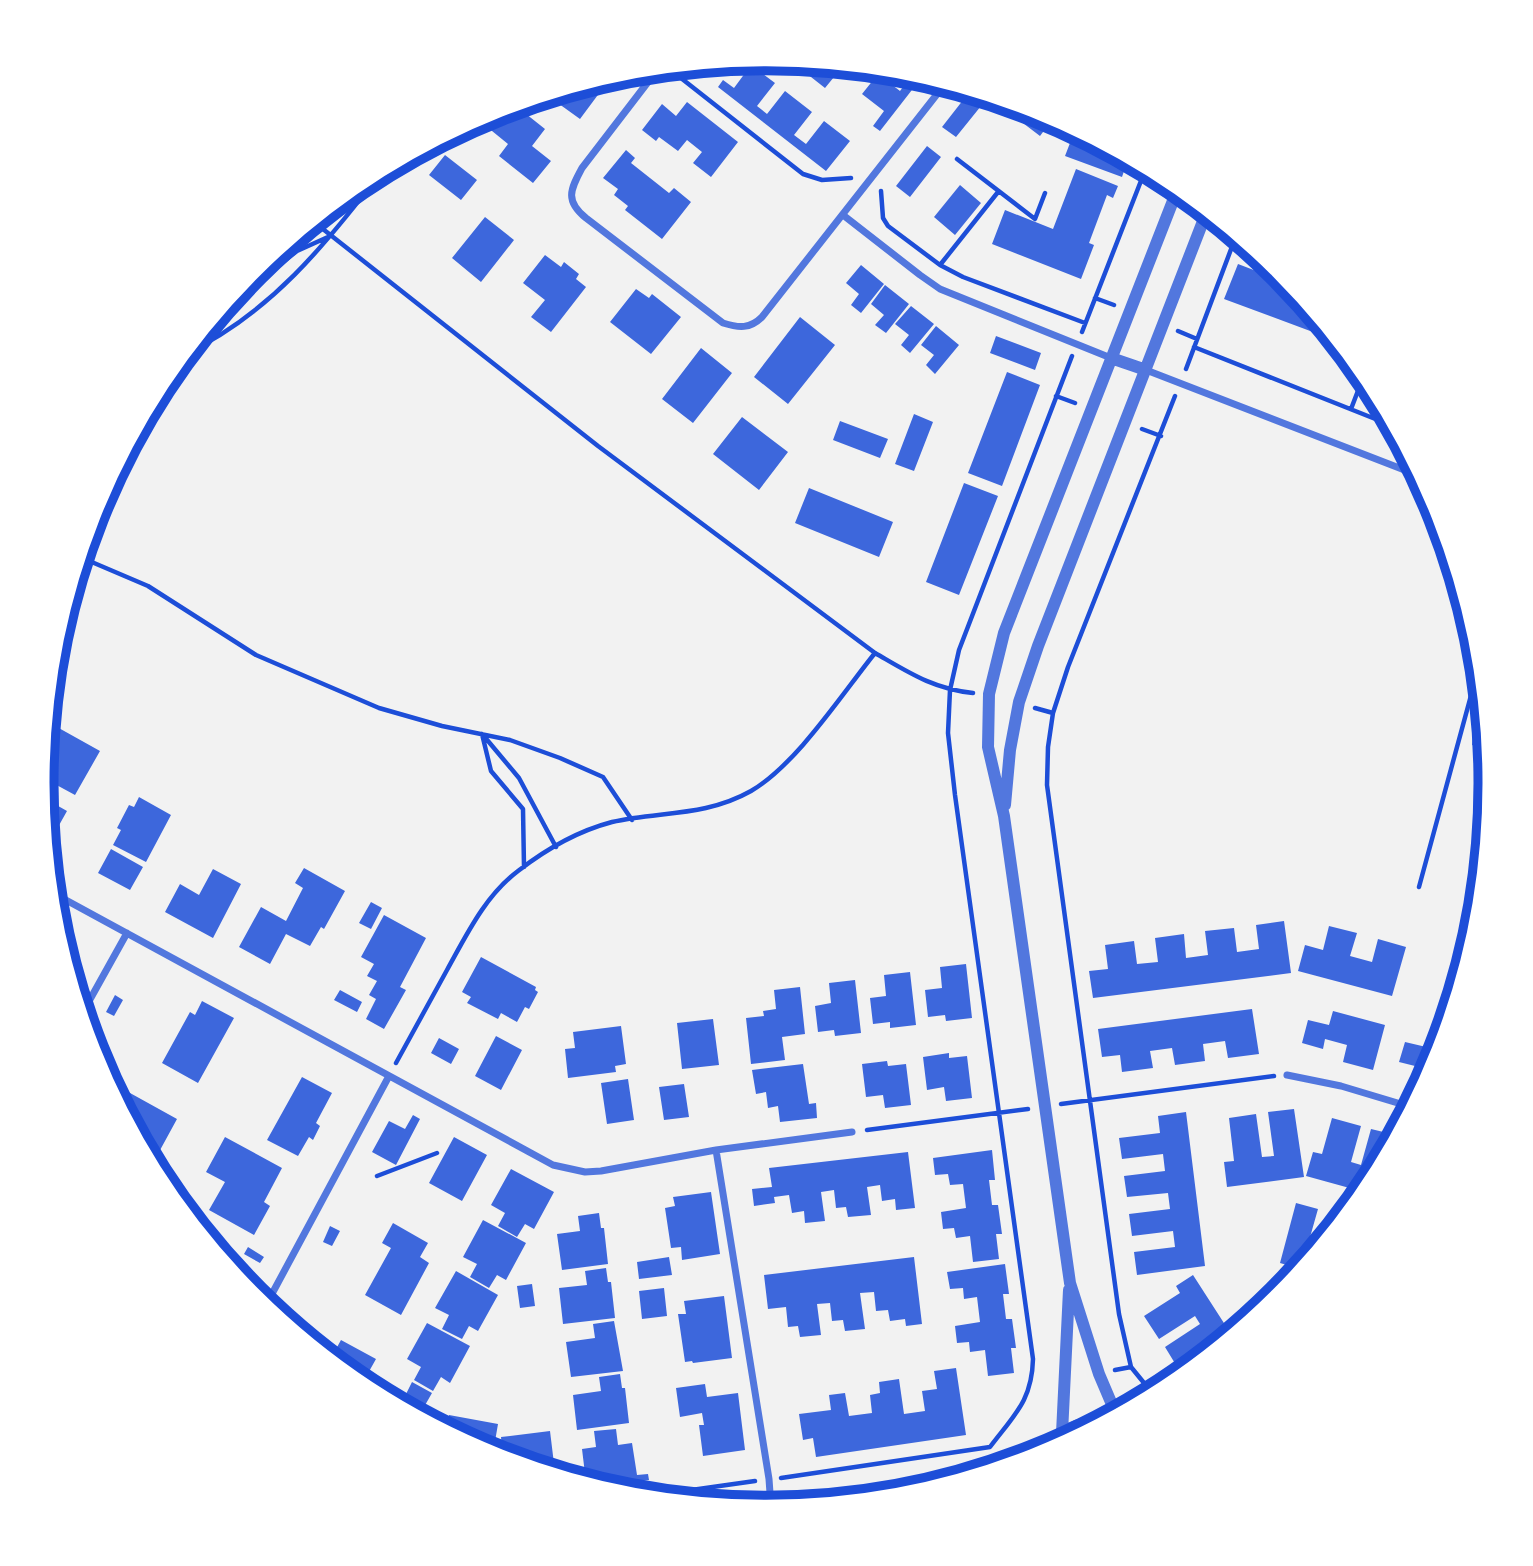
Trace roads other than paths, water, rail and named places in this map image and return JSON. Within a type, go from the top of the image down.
[{"type":"street","points":[[649,81],[582,168],[575,181],[571,201],[576,210],[586,218],[723,323],[735,327],[755,324],[762,317],[939,92]]},
{"type":"street","points":[[1112,1406],[1099,1374],[1070,1283],[1004,816],[988,747],[989,694],[1004,633],[1174,199]]},
{"type":"street","points":[[843,215],[940,289],[1076,345],[1406,471]]},
{"type":"street","points":[[1004,816],[1010,750],[1019,702],[1038,646],[1203,221]]},
{"type":"street","points":[[64,899],[532,1155],[570,1170],[601,1171],[716,1150],[852,1132]]},
{"type":"street","points":[[89,1001],[127,933]]},
{"type":"street","points":[[1287,1074],[1341,1086],[1402,1104]]},
{"type":"street","points":[[272,1295],[389,1076]]},
{"type":"street","points":[[716,1150],[770,1495]]},
{"type":"street","points":[[1055,1434],[1070,1283]]}]
